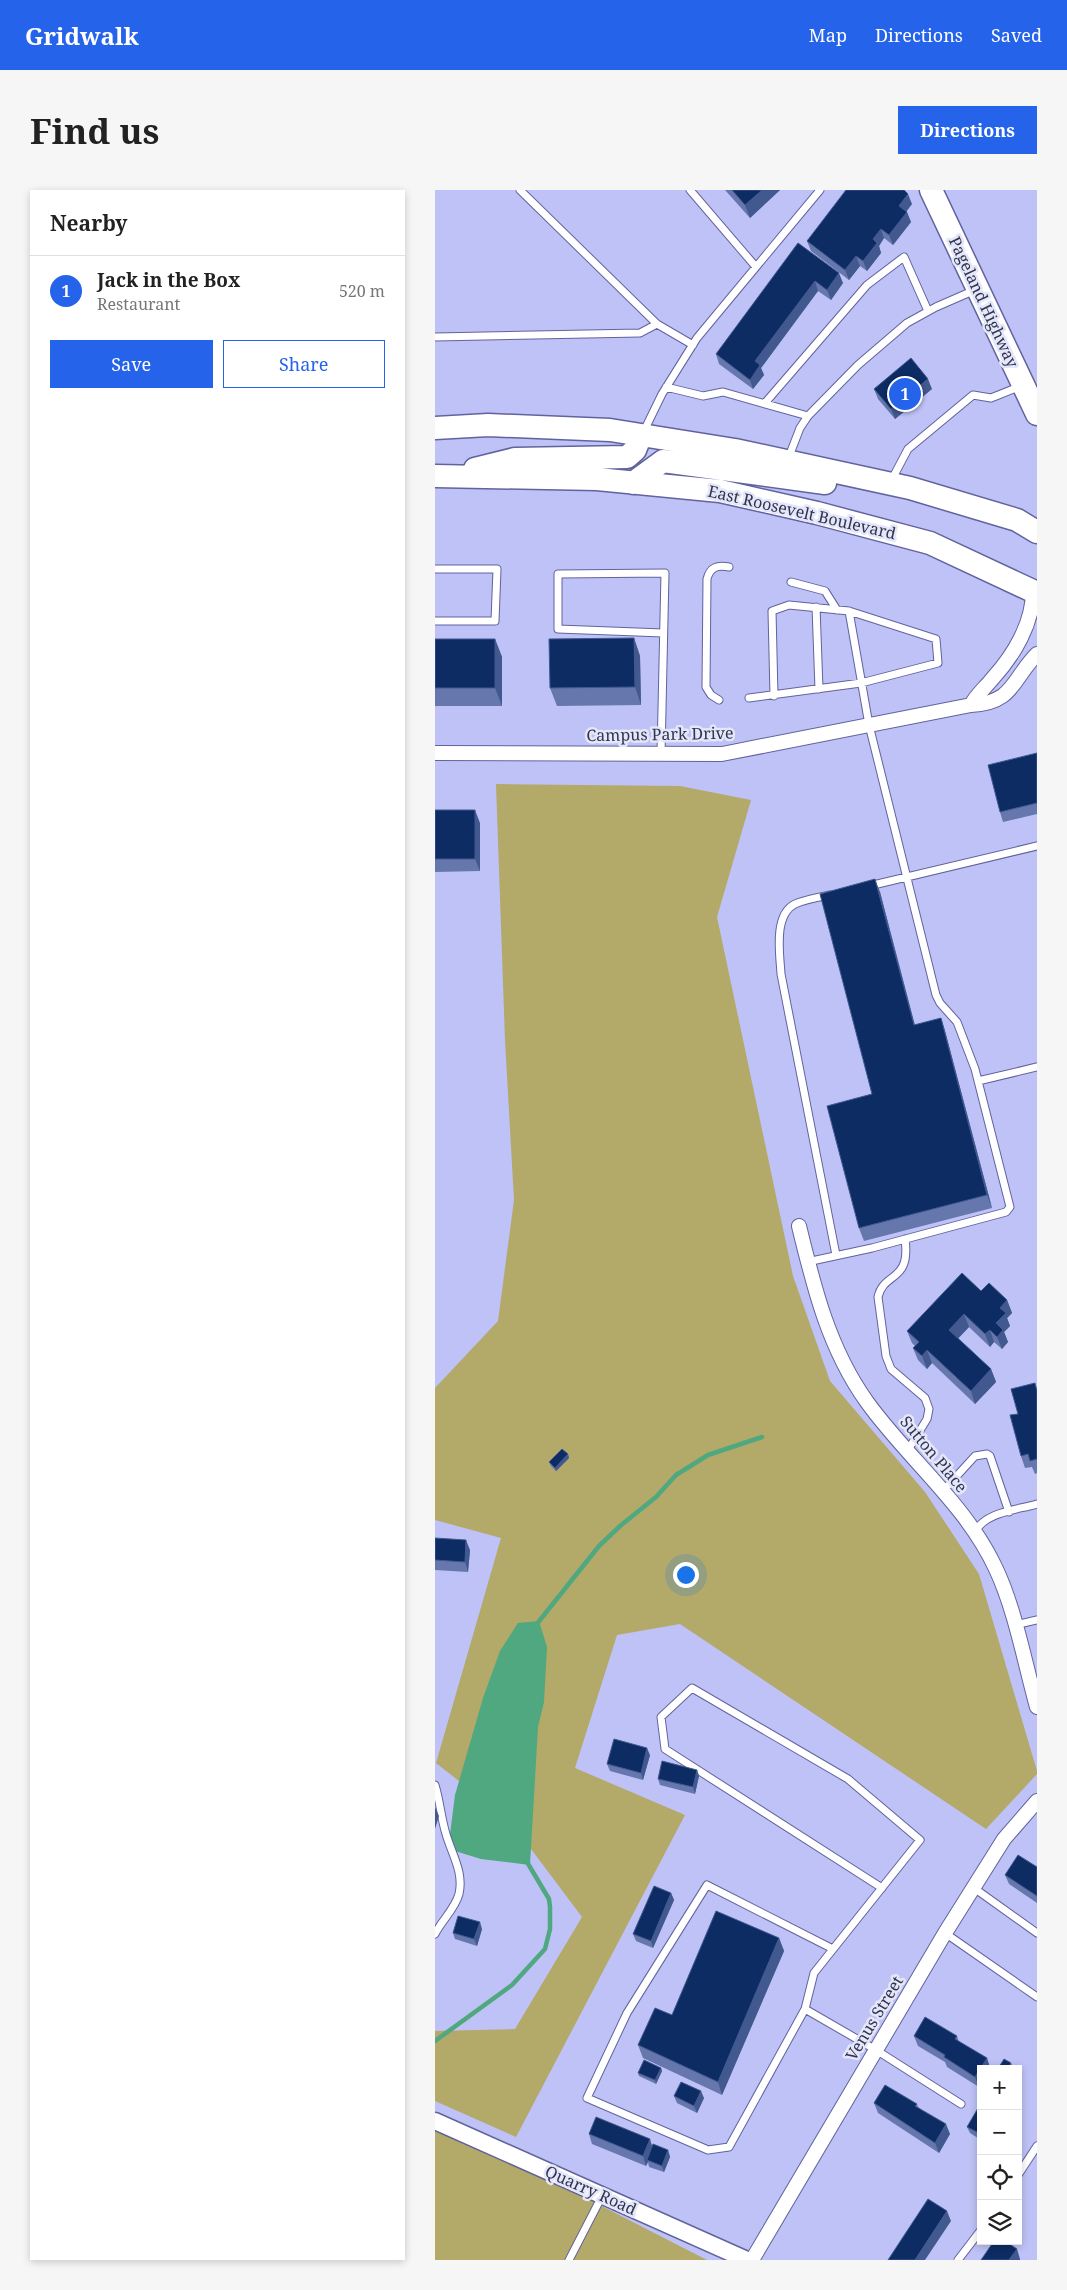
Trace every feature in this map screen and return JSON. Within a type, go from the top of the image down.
[{"type":"highway","name":"Pageland Highway","points":[[931,190],[1037,414]]},
{"type":"highway","points":[[435,428],[488,425],[610,430],[735,450],[784,469]]},
{"type":"highway","points":[[444,476],[515,459],[627,457],[635,450],[641,435]]},
{"type":"highway","points":[[633,483],[663,461],[784,469],[890,484],[1017,520],[1037,532]]},
{"type":"highway","name":"East Roosevelt Boulevard","points":[[444,476],[597,479],[720,491],[817,513],[930,543],[1035,592]]},
{"type":"street","points":[[971,705],[976,695],[1003,666],[1025,630],[1032,614],[1035,592]]},
{"type":"street","name":"Campus Park Drive","points":[[435,753],[722,754],[971,705],[986,704],[1008,692],[1037,654]]},
{"type":"street","name":"Sutton Place","points":[[799,1226],[806,1262],[820,1310],[849,1374],[867,1402],[943,1491],[975,1532],[997,1569],[1015,1625],[1037,1707]]},
{"type":"street","name":"Venus Street","points":[[752,2260],[945,1933],[1004,1839],[1037,1801]]},
{"type":"street","name":"Quarry Road","points":[[435,2121],[747,2260]]},
{"type":"lane","points":[[520,190],[657,324],[693,346]]},
{"type":"lane","points":[[690,190],[756,267]]},
{"type":"lane","points":[[641,435],[666,388],[693,346],[820,190]]},
{"type":"lane","points":[[765,403],[867,285],[904,257],[928,311]]},
{"type":"lane","points":[[784,469],[800,428],[808,416],[858,364],[907,323],[928,311],[978,289]]},
{"type":"lane","points":[[435,337],[639,333],[657,324]]},
{"type":"lane","points":[[890,484],[908,449],[973,395],[991,398],[1023,385]]},
{"type":"lane","points":[[666,388],[703,396],[723,392],[808,416]]},
{"type":"lane","points":[[719,700],[711,696],[705,688],[707,579],[709,572],[713,568],[721,565],[729,567]]},
{"type":"lane","points":[[435,569],[497,569],[495,621],[435,621]]},
{"type":"lane","points":[[661,754],[665,572],[558,574],[558,629],[663,632]]},
{"type":"lane","points":[[791,582],[825,590],[837,610]]},
{"type":"lane","points":[[749,698],[774,696],[861,683],[938,663],[936,639],[849,611],[789,605],[772,610],[774,696]]},
{"type":"lane","points":[[816,607],[819,689]]},
{"type":"lane","points":[[806,1262],[872,1248],[1006,1212],[1010,1207],[978,1081],[957,1022],[940,1003],[936,995],[869,725],[849,611]]},
{"type":"lane","points":[[859,888],[1037,846]]},
{"type":"lane","points":[[836,1255],[781,974],[779,938],[782,920],[793,905],[839,893]]},
{"type":"lane","points":[[978,1081],[1037,1066]]},
{"type":"lane","points":[[905,1239],[907,1255],[903,1268],[880,1290],[878,1297],[886,1356],[891,1369],[925,1398],[929,1409],[927,1419],[908,1450]]},
{"type":"lane","points":[[943,1491],[975,1456],[987,1454],[990,1456],[1009,1512]]},
{"type":"lane","points":[[975,1532],[978,1526],[987,1520],[1037,1504]]},
{"type":"lane","points":[[1015,1625],[1037,1620]]},
{"type":"lane","points":[[833,1949],[707,1885],[627,2013],[587,2098],[708,2150],[729,2147],[805,2009],[814,1973],[882,1888],[920,1840],[849,1779],[692,1688],[661,1717],[665,1749],[882,1888]]},
{"type":"lane","points":[[435,1785],[445,1833],[459,1868],[461,1882],[453,1906],[441,1921],[435,1934]]},
{"type":"lane","points":[[974,1888],[1037,1933]]},
{"type":"lane","points":[[945,1933],[1037,1996]]},
{"type":"lane","points":[[805,2009],[876,2050],[961,2104]]},
{"type":"lane","points":[[1022,2169],[1037,2146]]},
{"type":"lane","points":[[569,2260],[602,2195]]},
{"type":"lane","points":[[958,2260],[977,2235]]},
{"type":"shaded area","points":[[496,784],[680,786],[751,800],[717,917],[793,1276],[830,1381],[925,1492],[979,1574],[1037,1771],[1037,1774],[986,1829],[680,1624],[617,1635],[575,1768],[685,1815],[516,2137],[435,2101],[435,2031],[515,2029],[582,1917],[510,1821],[436,1763],[501,1538],[435,1520],[435,1388],[498,1321],[514,1200],[505,1040]]},
{"type":"shaded area","points":[[539,1621],[547,1647],[544,1702],[538,1727],[530,1865],[481,1859],[455,1851],[449,1842],[455,1795],[483,1698],[500,1651],[518,1623]]},
{"type":"shaded area","points":[[435,2130],[580,2195],[707,2260],[435,2260]]},
{"type":"building","points":[[732,190],[762,190],[745,205]]},
{"type":"building","points":[[846,190],[904,190],[908,194],[899,206],[907,212],[889,235],[881,229],[873,239],[877,243],[863,261],[856,256],[845,270],[807,241]]},
{"type":"building","points":[[798,243],[839,273],[827,290],[815,281],[755,361],[760,365],[750,380],[716,354]]},
{"type":"building","points":[[911,358],[928,379],[891,409],[874,389]]},
{"type":"building","points":[[634,638],[635,687],[550,688],[549,639]]},
{"type":"building","points":[[435,639],[495,639],[495,688],[435,688]]},
{"type":"building","points":[[1037,753],[1037,803],[1000,812],[988,765]]},
{"type":"building","points":[[435,810],[475,810],[475,859],[435,859]]},
{"type":"building","points":[[875,879],[914,1025],[941,1018],[987,1195],[859,1228],[827,1106],[872,1094],[820,894]]},
{"type":"building","points":[[962,1273],[981,1291],[989,1283],[1007,1300],[1000,1308],[1006,1313],[996,1323],[1003,1330],[997,1337],[990,1330],[985,1334],[964,1314],[949,1330],[991,1369],[971,1391],[927,1350],[922,1356],[913,1348],[919,1342],[907,1331]]},
{"type":"building","points":[[1035,1383],[1037,1391],[1037,1459],[1030,1461],[1028,1454],[1021,1456],[1010,1415],[1018,1414],[1011,1389]]},
{"type":"building","points":[[562,1449],[568,1454],[555,1468],[549,1462]]},
{"type":"building","points":[[435,1538],[466,1540],[465,1562],[435,1560]]},
{"type":"building","points":[[614,1739],[647,1748],[641,1773],[607,1764]]},
{"type":"building","points":[[662,1761],[697,1770],[693,1787],[658,1779]]},
{"type":"building","points":[[1018,1855],[1037,1867],[1037,1896],[1005,1875]]},
{"type":"building","points":[[654,1886],[671,1893],[651,1941],[633,1934]]},
{"type":"building","points":[[716,1911],[779,1938],[718,2082],[638,2045],[655,2008],[672,2015]]},
{"type":"building","points":[[458,1916],[480,1922],[474,1939],[453,1933]]},
{"type":"building","points":[[925,2017],[957,2036],[955,2039],[987,2058],[983,2065],[977,2065],[975,2077],[944,2057],[945,2055],[914,2036]]},
{"type":"building","points":[[1004,2059],[1011,2063],[1010,2065],[1000,2065]]},
{"type":"building","points":[[644,2060],[661,2068],[655,2080],[638,2073]]},
{"type":"building","points":[[681,2082],[701,2091],[694,2106],[674,2096]]},
{"type":"building","points":[[885,2085],[917,2104],[915,2106],[946,2124],[935,2143],[874,2103]]},
{"type":"building","points":[[977,2110],[977,2132],[967,2127]]},
{"type":"building","points":[[596,2117],[650,2139],[643,2156],[589,2134]]},
{"type":"building","points":[[653,2144],[668,2150],[662,2166],[647,2160]]},
{"type":"building","points":[[928,2199],[947,2211],[915,2260],[888,2260]]},
{"type":"building","points":[[991,2245],[1011,2245],[1017,2249],[1009,2260],[981,2260]]},
{"type":"waterway","points":[[536,1625],[599,1546],[656,1497],[676,1475],[708,1455],[762,1437]]},
{"type":"waterway","points":[[435,2041],[512,1985],[545,1949],[550,1929],[549,1899],[527,1862]]},
{"type":"place","name":"Jack in the Box","points":[[905,394]]}]
